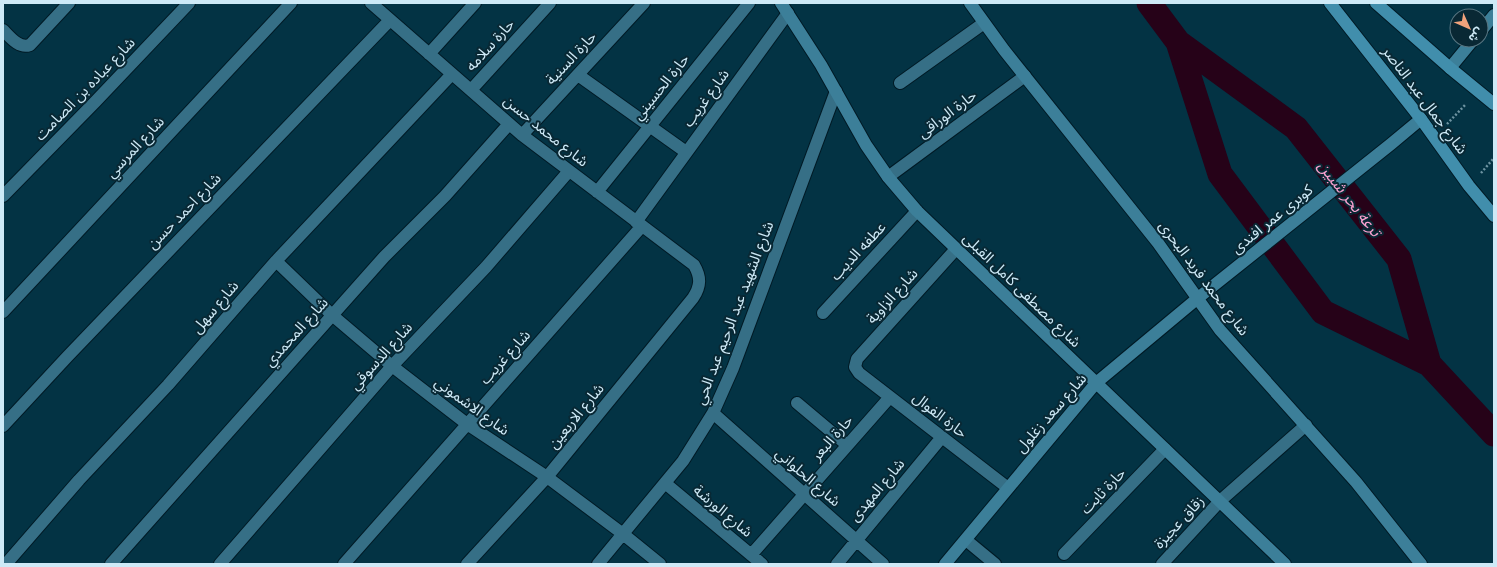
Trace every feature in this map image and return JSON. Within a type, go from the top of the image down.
[{"type":"main road","name":"شارع مصطفى كامل القبلى","points":[[781,3],[836,91],[866,145],[888,177],[917,211],[1285,564]]},
{"type":"main road","name":"شارع محمد فريد البحرى","points":[[970,3],[1025,76],[1158,243],[1220,330],[1356,482],[1422,564]]},
{"type":"main road","name":"شارع جمال عبد الناصر","points":[[1330,3],[1421,119],[1469,186],[1494,216]]},
{"type":"main road","name":"شارع جمال عبد الناصر","points":[[1378,4],[1450,68],[1494,104]]},
{"type":"main road","points":[[1450,68],[1466,48]]},
{"type":"main road","name":"كوبرى عمر افندى","points":[[1198,298],[1392,144],[1421,119]]},
{"type":"main road","name":"شارع سعد زغلول","points":[[945,564],[1096,383],[1198,298]]},
{"type":"street","points":[[3,30],[18,44],[26,46],[33,42],[69,3]]},
{"type":"street","name":"شارع عباده بن الصامت","points":[[3,196],[189,3]]},
{"type":"street","name":"شارع المرسي","points":[[3,312],[291,3]]},
{"type":"street","name":"شارع محمد حسن","points":[[371,3],[522,135],[694,265],[700,282]]},
{"type":"street","points":[[429,54],[475,3]]},
{"type":"street","name":"حارة سلامه","points":[[471,90],[550,3]]},
{"type":"street","name":"حارة السنية","points":[[522,135],[644,3]]},
{"type":"street","name":"حارة الحسيني","points":[[597,192],[749,3]]},
{"type":"street","name":"شارع غريب","points":[[344,564],[639,224],[686,152],[788,13]]},
{"type":"street","name":"شارع احمد حسن","points":[[3,426],[390,20]]},
{"type":"street","points":[[900,83],[984,23]]},
{"type":"street","name":"شارع سهل","points":[[6,564],[79,480],[168,386],[276,261],[452,74]]},
{"type":"street","points":[[578,75],[686,152]]},
{"type":"street","name":"حارة الوراقى","points":[[888,177],[1025,76]]},
{"type":"street","name":"شارع الشهيد عبد الرحيم عبد الحي","points":[[598,564],[683,461],[713,413],[733,368],[836,91]]},
{"type":"street","name":"شارع المحمدي","points":[[111,564],[384,257],[445,196],[510,124]]},
{"type":"street","name":"شارع الدسوقي","points":[[220,564],[392,366],[486,267],[569,171]]},
{"type":"street","name":"عطفه الديب","points":[[824,313],[917,211]]},
{"type":"street","name":"شارع الزاوية","points":[[855,366],[858,359],[956,249]]},
{"type":"street","name":"شارع الاشموني","points":[[276,261],[332,315],[392,366],[467,424],[546,478],[623,534],[660,564]]},
{"type":"street","name":"شارع الاربعين","points":[[467,564],[546,478],[693,298],[698,291],[700,282]]},
{"type":"street","name":"حارة الفوال","points":[[855,366],[860,373],[890,397],[1008,488]]},
{"type":"street","name":"حارة البعر","points":[[751,555],[890,397]]},
{"type":"street","points":[[797,402],[848,445]]},
{"type":"street","name":"شارع الحلواني","points":[[713,413],[883,564]]},
{"type":"street","name":"زقاق عجيزة","points":[[1162,564],[1220,501],[1306,425]]},
{"type":"street","name":"شارع المهدى","points":[[837,564],[942,437]]},
{"type":"street","name":"حارة ثابت","points":[[1064,554],[1165,449]]},
{"type":"street","name":"شارع الورشة","points":[[665,483],[762,564]]},
{"type":"street","points":[[966,540],[995,564]]},
{"type":"path","points":[[1434,137],[1478,91]]},
{"type":"waterway","name":"ترعة بحر شبين","points":[[1149,3],[1178,42],[1296,128],[1399,259],[1429,364],[1494,434]]},
{"type":"waterway","points":[[1178,42],[1220,174],[1323,312],[1429,364]]}]
